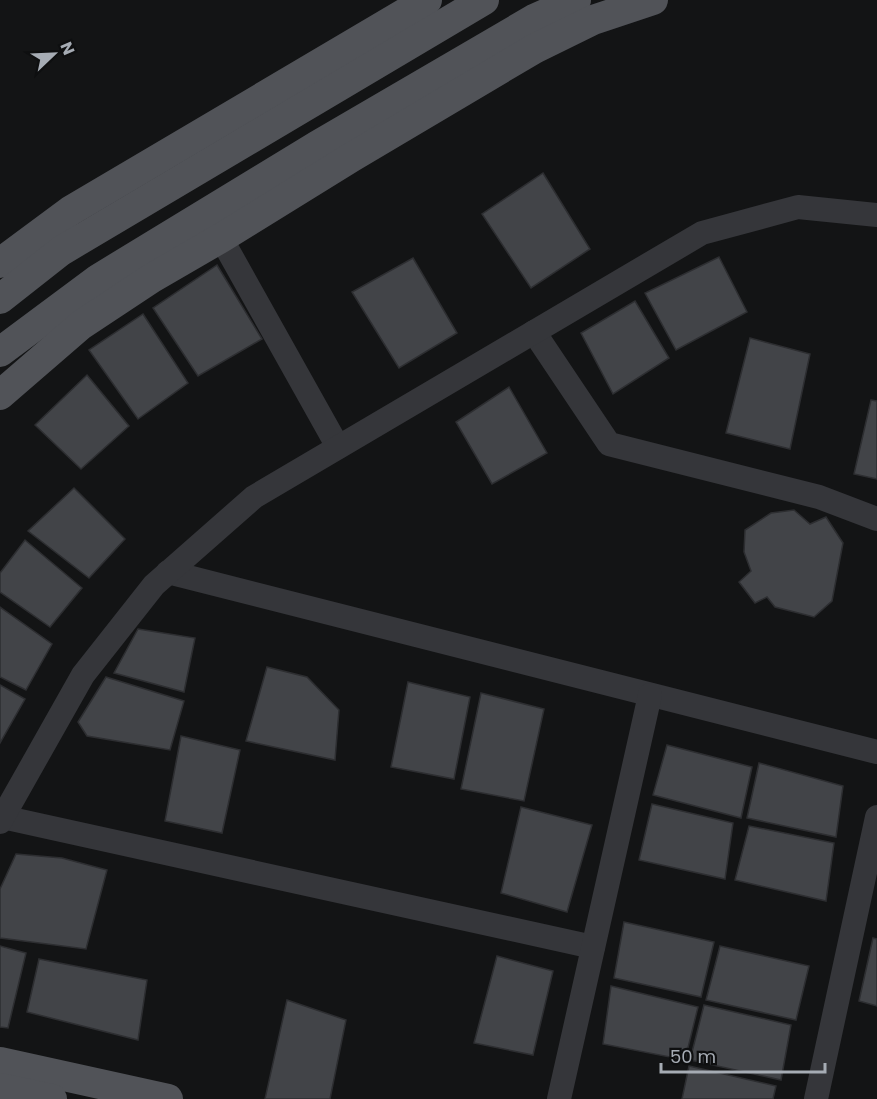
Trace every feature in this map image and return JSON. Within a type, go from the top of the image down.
[{"type":"main road","points":[[0,263],[70,212],[427,0]]},
{"type":"main road","points":[[0,299],[61,251],[484,0]]},
{"type":"main road","points":[[0,352],[98,279],[318,145],[534,20],[576,0]]},
{"type":"main road","points":[[0,395],[81,325],[152,278],[342,163],[534,49],[593,20],[653,0]]},
{"type":"main road","points":[[0,1062],[168,1099]]},
{"type":"main road","points":[[0,1088],[52,1099]]},
{"type":"street","points":[[593,947],[1,820],[83,675],[154,585],[254,497],[702,233],[798,207],[877,215]]},
{"type":"street","points":[[221,238],[338,447]]},
{"type":"street","points":[[534,332],[609,444],[819,497],[877,519]]},
{"type":"street","points":[[168,572],[877,752]]},
{"type":"street","points":[[559,1099],[650,695]]},
{"type":"street","points":[[816,1099],[869,893],[876,823]]},
{"type":"building","points":[[543,173],[590,249],[531,288],[482,214]]},
{"type":"building","points":[[719,257],[747,312],[676,350],[645,293]]},
{"type":"building","points":[[413,258],[457,333],[399,368],[352,292]]},
{"type":"building","points":[[217,265],[262,339],[198,376],[153,308]]},
{"type":"building","points":[[635,301],[669,358],[613,394],[581,333]]},
{"type":"building","points":[[143,314],[188,383],[138,419],[89,350]]},
{"type":"building","points":[[750,338],[810,354],[790,449],[726,433]]},
{"type":"building","points":[[87,375],[129,426],[81,469],[35,425]]},
{"type":"building","points":[[509,387],[547,453],[492,484],[456,422]]},
{"type":"building","points":[[871,400],[877,401],[877,479],[854,474]]},
{"type":"building","points":[[74,488],[125,539],[89,578],[28,531]]},
{"type":"building","points":[[794,510],[810,524],[826,517],[843,543],[832,601],[814,617],[775,607],[767,597],[755,603],[739,582],[751,571],[744,552],[745,530],[771,513]]},
{"type":"building","points":[[25,540],[82,588],[50,627],[0,592],[0,573]]},
{"type":"building","points":[[0,607],[52,644],[26,690],[0,677]]},
{"type":"building","points":[[138,629],[195,638],[184,692],[114,673]]},
{"type":"building","points":[[267,667],[307,677],[339,710],[335,760],[246,741]]},
{"type":"building","points":[[106,677],[184,701],[170,750],[87,736],[78,722]]},
{"type":"building","points":[[408,682],[470,697],[454,779],[391,767]]},
{"type":"building","points":[[0,685],[25,699],[0,743]]},
{"type":"building","points":[[481,693],[544,709],[524,801],[461,789]]},
{"type":"building","points":[[181,736],[240,750],[222,833],[165,821]]},
{"type":"building","points":[[667,745],[752,767],[741,818],[653,795]]},
{"type":"building","points":[[759,763],[843,786],[836,837],[747,818]]},
{"type":"building","points":[[652,804],[733,823],[725,879],[639,860]]},
{"type":"building","points":[[521,807],[592,825],[567,912],[501,893]]},
{"type":"building","points":[[749,826],[834,843],[826,901],[735,880]]},
{"type":"building","points":[[16,854],[62,858],[107,870],[86,949],[0,938],[0,889]]},
{"type":"building","points":[[624,922],[714,942],[701,997],[614,978]]},
{"type":"building","points":[[873,938],[877,939],[877,1006],[859,1001]]},
{"type":"building","points":[[0,946],[26,953],[8,1028],[0,1027]]},
{"type":"building","points":[[720,946],[809,966],[796,1020],[706,1000]]},
{"type":"building","points":[[497,956],[553,971],[533,1055],[474,1043]]},
{"type":"building","points":[[39,959],[147,980],[138,1040],[27,1012]]},
{"type":"building","points":[[611,986],[698,1007],[685,1060],[603,1044]]},
{"type":"building","points":[[287,1000],[346,1020],[330,1099],[265,1099]]},
{"type":"building","points":[[704,1005],[791,1025],[781,1080],[690,1060]]},
{"type":"building","points":[[689,1066],[776,1086],[773,1099],[682,1099]]}]
